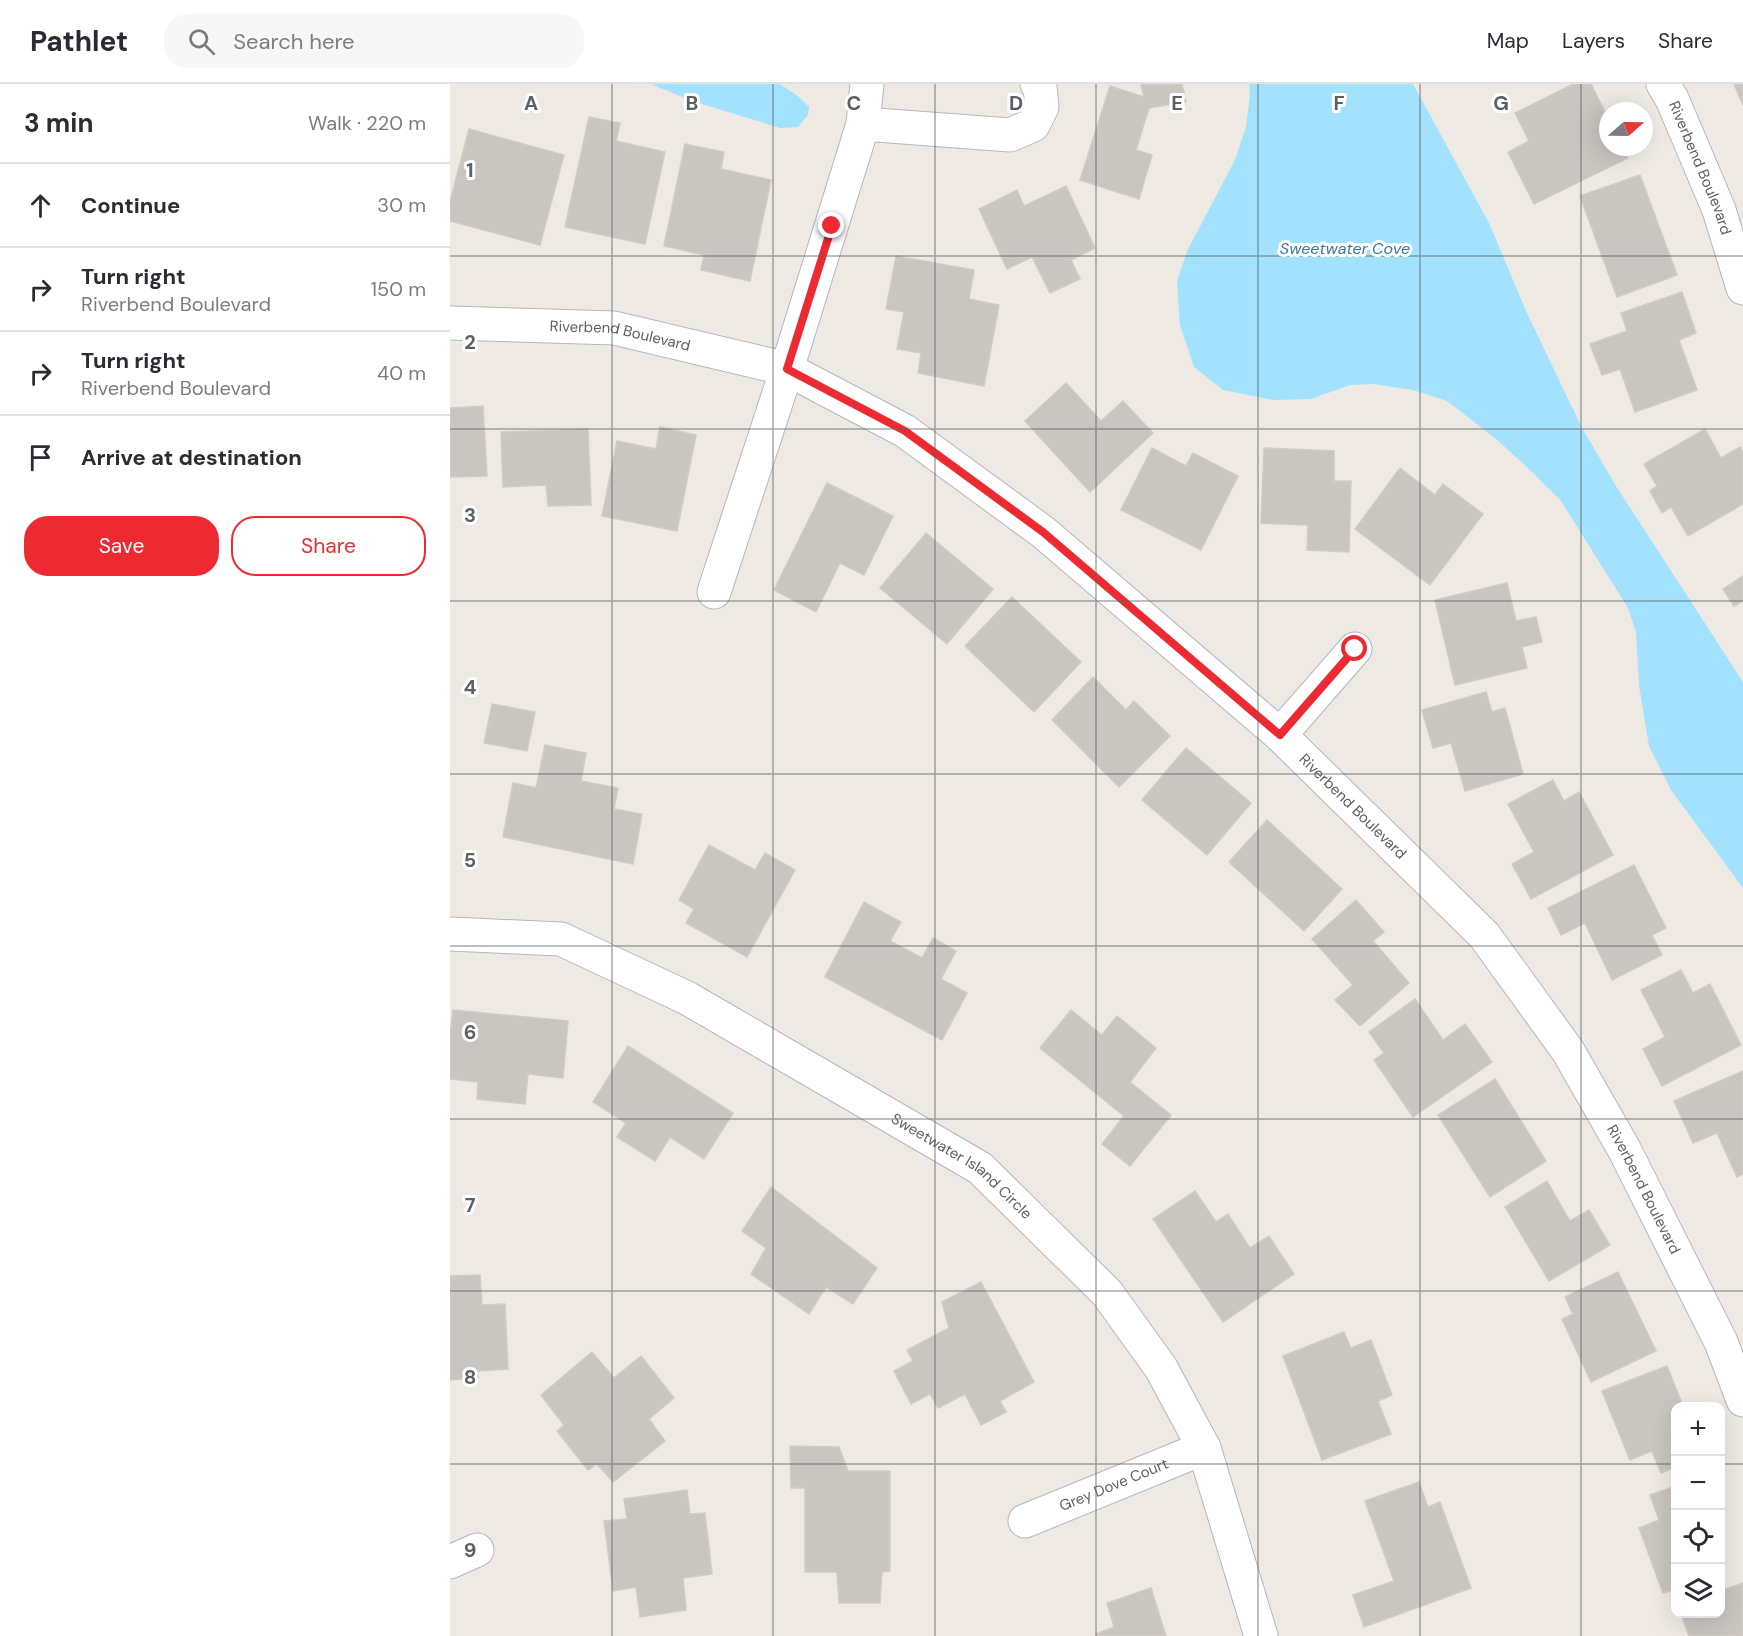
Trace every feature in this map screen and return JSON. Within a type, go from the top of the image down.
[{"type":"street","points":[[714,592],[787,369],[863,124],[867,84]]},
{"type":"street","points":[[863,124],[1010,135],[1033,125],[1042,107],[1040,87],[1037,84]]},
{"type":"street","name":"Riverbend Boulevard","points":[[1663,84],[1672,99],[1719,210],[1743,288]]},
{"type":"street","name":"Riverbend Boulevard","points":[[450,323],[614,328],[787,369],[905,431],[1043,532],[1280,735],[1484,934],[1568,1052],[1732,1338],[1743,1400]]},
{"type":"street","points":[[1280,735],[1355,649]]},
{"type":"street","name":"Sweetwater Island Circle","points":[[450,934],[561,939],[687,998],[980,1167],[1107,1293],[1161,1368],[1204,1448],[1261,1636]]},
{"type":"street","name":"Grey Dove Court","points":[[1025,1521],[1204,1448]]},
{"type":"water","points":[[651,84],[780,84],[809,107],[808,115],[798,127],[780,128],[692,101]]},
{"type":"water","name":"Sweetwater Cove","points":[[1249,84],[1413,84],[1489,223],[1526,311],[1581,426],[1616,486],[1743,682],[1743,888],[1671,790],[1649,746],[1639,686],[1636,632],[1628,608],[1561,501],[1530,470],[1496,439],[1447,401],[1413,390],[1373,384],[1350,385],[1311,399],[1273,400],[1223,390],[1194,367],[1180,325],[1177,281],[1188,249],[1235,160],[1246,127],[1250,96]]},
{"type":"building","points":[[1141,84],[1182,84],[1186,102],[1149,108],[1136,150],[1152,155],[1139,199],[1080,180],[1110,86],[1144,97]]},
{"type":"building","points":[[1573,84],[1591,84],[1600,102],[1599,156],[1627,156],[1628,158],[1534,204],[1508,152],[1529,141],[1515,113]]},
{"type":"building","points":[[1734,84],[1743,84],[1743,105]]},
{"type":"building","points":[[589,117],[620,123],[616,141],[665,152],[645,244],[565,227]]},
{"type":"building","points":[[469,129],[564,155],[540,245],[450,221],[450,202]]},
{"type":"building","points":[[685,144],[724,152],[721,169],[771,180],[750,281],[701,270],[704,255],[664,246]]},
{"type":"building","points":[[1640,175],[1677,275],[1617,297],[1580,196]]},
{"type":"building","points":[[1066,186],[1095,248],[1071,260],[1080,279],[1050,293],[1032,257],[1007,269],[979,209],[1017,190],[1024,206]]},
{"type":"building","points":[[896,256],[974,270],[969,299],[999,305],[984,386],[918,373],[921,353],[897,349],[904,312],[886,309]]},
{"type":"building","points":[[1682,292],[1696,333],[1679,340],[1697,390],[1635,412],[1620,369],[1602,375],[1590,344],[1627,331],[1621,313]]},
{"type":"building","points":[[1066,383],[1101,421],[1123,401],[1153,433],[1090,492],[1025,421]]},
{"type":"building","points":[[483,406],[487,476],[450,477],[450,408]]},
{"type":"building","points":[[660,427],[696,435],[677,531],[602,516],[617,441],[656,449]]},
{"type":"building","points":[[588,429],[591,505],[548,506],[546,485],[503,487],[501,432]]},
{"type":"building","points":[[1705,429],[1721,458],[1740,447],[1743,453],[1743,504],[1688,536],[1671,507],[1662,513],[1650,491],[1657,486],[1644,464]]},
{"type":"building","points":[[1152,448],[1186,466],[1193,453],[1238,476],[1201,550],[1121,510]]},
{"type":"building","points":[[1264,448],[1334,451],[1334,481],[1351,481],[1349,552],[1307,550],[1308,525],[1261,523]]},
{"type":"building","points":[[1400,468],[1435,495],[1443,484],[1483,514],[1430,585],[1355,529]]},
{"type":"building","points":[[827,483],[893,516],[864,575],[840,563],[816,612],[774,590]]},
{"type":"building","points":[[926,533],[993,589],[947,644],[880,588]]},
{"type":"building","points":[[1743,576],[1743,601],[1734,606],[1723,589]]},
{"type":"building","points":[[1507,583],[1516,621],[1536,617],[1542,642],[1522,647],[1527,668],[1455,685],[1435,600]]},
{"type":"building","points":[[1012,597],[1081,662],[1034,712],[965,646]]},
{"type":"building","points":[[1093,677],[1126,710],[1134,701],[1170,736],[1119,787],[1052,720]]},
{"type":"building","points":[[1486,692],[1492,712],[1505,708],[1523,774],[1465,791],[1451,743],[1433,748],[1422,710]]},
{"type":"building","points":[[492,704],[535,712],[527,751],[484,743]]},
{"type":"building","points":[[545,745],[586,753],[581,781],[618,788],[614,809],[642,814],[633,864],[503,837],[513,783],[536,788]]},
{"type":"building","points":[[1186,748],[1251,803],[1207,855],[1142,800]]},
{"type":"building","points":[[1553,780],[1564,801],[1579,792],[1613,855],[1531,899],[1512,864],[1534,852],[1508,804]]},
{"type":"building","points":[[1267,820],[1342,889],[1304,931],[1229,862]]},
{"type":"building","points":[[709,845],[755,870],[765,853],[795,870],[747,957],[686,923],[694,909],[679,900]]},
{"type":"building","points":[[1634,865],[1666,928],[1652,935],[1662,955],[1612,980],[1585,923],[1561,935],[1548,908]]},
{"type":"building","points":[[1356,900],[1384,932],[1373,941],[1409,983],[1360,1026],[1335,1000],[1353,985],[1312,939]]},
{"type":"building","points":[[864,902],[901,922],[890,941],[922,958],[933,938],[956,951],[941,979],[967,993],[942,1040],[825,977]]},
{"type":"building","points":[[1681,970],[1693,993],[1710,984],[1741,1045],[1662,1086],[1643,1049],[1665,1037],[1641,990]]},
{"type":"building","points":[[1415,999],[1443,1040],[1465,1024],[1492,1062],[1413,1117],[1374,1060],[1384,1053],[1369,1032]]},
{"type":"building","points":[[453,1010],[568,1021],[563,1078],[528,1074],[525,1104],[477,1099],[478,1082],[450,1079],[450,1037]]},
{"type":"building","points":[[1071,1010],[1102,1035],[1117,1016],[1156,1048],[1130,1082],[1171,1115],[1130,1166],[1102,1144],[1124,1116],[1040,1048]]},
{"type":"building","points":[[628,1046],[733,1113],[704,1159],[670,1137],[655,1161],[617,1137],[626,1123],[593,1102]]},
{"type":"building","points":[[1743,1071],[1743,1174],[1737,1177],[1717,1133],[1693,1143],[1674,1101]]},
{"type":"building","points":[[1495,1079],[1546,1161],[1490,1197],[1438,1115]]},
{"type":"building","points":[[1547,1181],[1570,1221],[1589,1210],[1610,1245],[1549,1281],[1505,1207]]},
{"type":"building","points":[[771,1187],[877,1268],[853,1304],[826,1287],[809,1314],[751,1274],[766,1248],[742,1231]]},
{"type":"building","points":[[1195,1191],[1216,1222],[1228,1214],[1250,1248],[1269,1236],[1294,1274],[1223,1322],[1153,1219]]},
{"type":"building","points":[[1618,1272],[1656,1351],[1591,1382],[1562,1319],[1573,1314],[1565,1297]]},
{"type":"building","points":[[480,1275],[482,1305],[505,1304],[508,1369],[478,1371],[478,1378],[450,1380],[450,1276]]},
{"type":"building","points":[[981,1282],[1034,1382],[1000,1401],[1006,1412],[981,1425],[965,1394],[938,1408],[930,1394],[911,1404],[894,1371],[913,1361],[907,1350],[949,1328],[942,1302]]},
{"type":"building","points":[[1344,1332],[1351,1348],[1371,1340],[1392,1395],[1378,1401],[1391,1434],[1322,1460],[1283,1356]]},
{"type":"building","points":[[592,1352],[614,1378],[641,1356],[674,1398],[649,1419],[665,1441],[613,1482],[597,1464],[588,1470],[557,1431],[564,1425],[541,1395]]},
{"type":"building","points":[[1667,1366],[1681,1402],[1671,1402],[1671,1469],[1661,1473],[1652,1451],[1630,1460],[1602,1391]]},
{"type":"building","points":[[790,1446],[839,1447],[848,1471],[890,1471],[890,1571],[882,1572],[880,1603],[839,1603],[837,1572],[805,1572],[805,1488],[791,1488]]},
{"type":"building","points":[[1419,1482],[1428,1507],[1440,1502],[1471,1588],[1364,1627],[1353,1595],[1394,1581],[1365,1501]]},
{"type":"building","points":[[1671,1488],[1671,1591],[1663,1593],[1639,1528],[1659,1520],[1650,1495]]},
{"type":"building","points":[[687,1490],[690,1514],[705,1513],[712,1574],[683,1578],[686,1610],[640,1617],[636,1587],[613,1591],[604,1521],[627,1519],[624,1499]]},
{"type":"building","points":[[1743,1583],[1743,1636],[1689,1636],[1682,1618],[1725,1618],[1725,1589]]},
{"type":"building","points":[[1151,1588],[1166,1636],[1097,1636],[1096,1634],[1114,1627],[1107,1603]]},
{"type":"route","points":[[832,226],[787,369],[905,431],[1043,532],[1280,735],[1355,649]]}]
